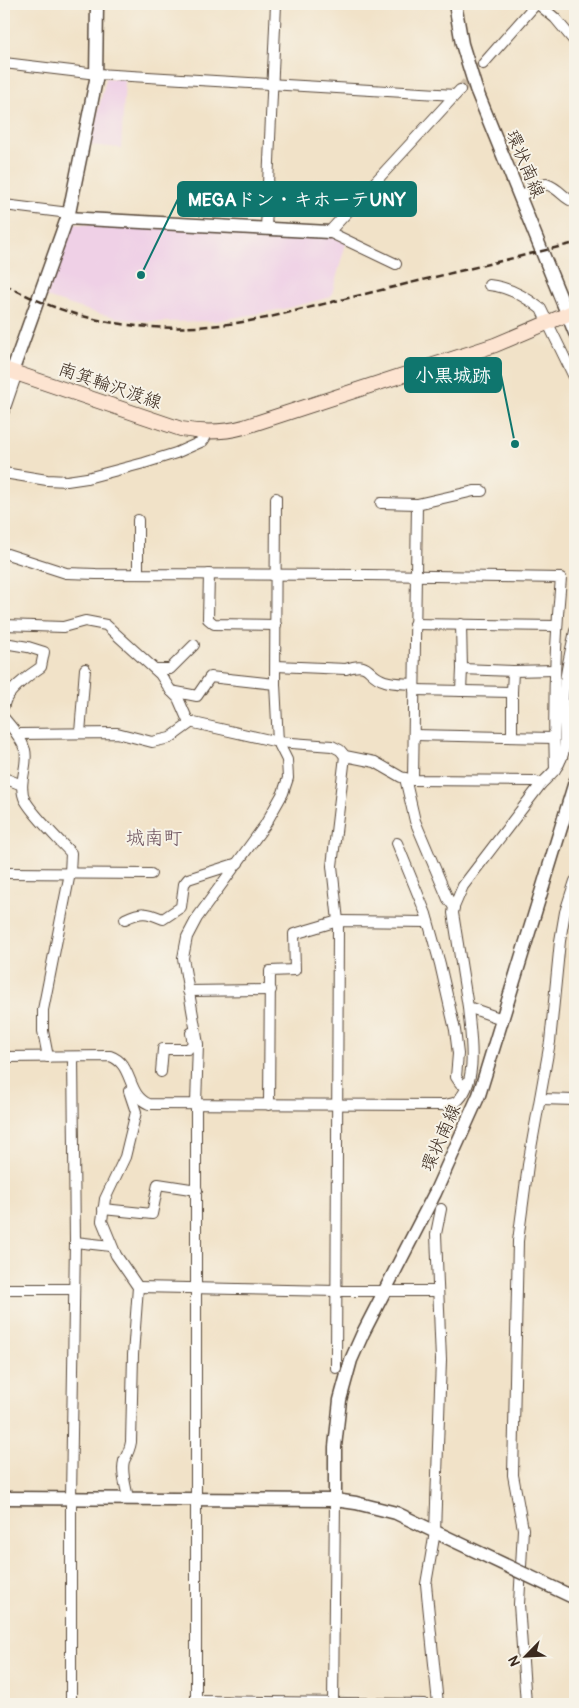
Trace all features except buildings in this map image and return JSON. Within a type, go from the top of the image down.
[{"type":"main road","name":"南箕輪沢渡線","points":[[11,371],[181,429],[205,432],[229,431],[494,345],[572,313]]},
{"type":"street","points":[[4,411],[11,371],[68,215],[97,74],[97,4]]},
{"type":"street","points":[[266,228],[276,4]]},
{"type":"street","name":"環状南線","points":[[455,4],[468,67],[519,196],[572,313],[575,333]]},
{"type":"street","points":[[483,64],[537,4],[555,18],[575,42]]},
{"type":"street","points":[[4,62],[97,74],[272,85],[457,92],[329,232]]},
{"type":"street","points":[[519,196],[546,184],[556,187],[568,200],[575,202]]},
{"type":"street","points":[[4,205],[68,215],[329,232],[396,264]]},
{"type":"street","points":[[489,285],[503,286],[531,300],[541,309],[575,380]]},
{"type":"street","points":[[4,473],[47,480],[87,478],[144,463],[176,452],[203,441],[205,432]]},
{"type":"street","points":[[381,503],[417,504],[474,490],[482,491]]},
{"type":"street","points":[[276,498],[275,684],[278,742],[287,760],[288,778],[266,825],[197,918],[187,937],[183,958],[198,1044],[196,1104],[196,1703],[424,1704]]},
{"type":"street","points":[[417,504],[414,736],[409,779],[415,821],[448,900],[454,907]]},
{"type":"street","points":[[138,520],[138,574]]},
{"type":"street","points":[[4,553],[66,573],[561,578],[556,626],[555,770]]},
{"type":"street","points":[[209,574],[208,619],[214,624],[276,625]]},
{"type":"street","points":[[4,626],[63,627],[85,621],[106,625],[160,674],[178,698],[188,721],[278,742],[332,746],[345,756],[375,762],[409,779],[534,781],[541,784]]},
{"type":"street","points":[[414,624],[556,626]]},
{"type":"street","points":[[461,624],[461,691]]},
{"type":"street","points":[[4,1057],[110,1056],[117,1058],[122,1062],[138,1097],[149,1104],[338,1106],[445,1105],[456,1102],[466,1086],[471,1072],[472,1059],[468,1007],[453,913],[454,907],[463,886],[541,784],[555,770],[562,758],[564,746],[563,702],[565,681],[575,631]]},
{"type":"street","points":[[4,643],[44,652],[41,668],[32,673],[4,700],[4,705]]},
{"type":"street","points":[[155,670],[170,669],[194,645]]},
{"type":"street","points":[[276,666],[346,669],[356,665],[364,666],[386,681],[414,687],[461,691],[512,692]]},
{"type":"street","points":[[80,733],[85,669]]},
{"type":"street","points":[[462,669],[555,670]]},
{"type":"street","points":[[512,736],[513,671]]},
{"type":"street","points":[[171,691],[197,696],[210,677],[275,684]]},
{"type":"street","points":[[4,718],[18,734],[26,752],[22,785],[24,799],[71,853],[70,873],[43,1010],[43,1030],[48,1057]]},
{"type":"street","points":[[18,734],[117,733],[152,742],[170,738],[192,722]]},
{"type":"street","points":[[414,736],[554,738]]},
{"type":"street","points":[[336,1368],[338,921],[332,866],[345,756]]},
{"type":"street","points":[[4,778],[22,785]]},
{"type":"street","name":"環状南線","points":[[335,1500],[335,1447],[340,1400],[351,1360],[384,1291],[435,1193],[479,1095],[575,782]]},
{"type":"street","points":[[397,843],[428,922],[440,964],[455,1030],[458,1054],[456,1077],[466,1086]]},
{"type":"street","points":[[125,919],[143,912],[163,919],[181,907],[184,884],[188,879],[238,862]]},
{"type":"street","points":[[4,873],[151,874]]},
{"type":"street","points":[[526,1704],[519,1604],[523,1529],[513,1475],[518,1241],[528,1164],[550,1042],[560,941],[575,881]]},
{"type":"street","points":[[269,1105],[270,970],[295,970],[294,934],[338,921],[428,922]]},
{"type":"street","points":[[188,991],[270,990]]},
{"type":"street","points":[[161,1072],[163,1049],[188,1049],[193,1044],[187,1007],[191,1004]]},
{"type":"street","points":[[468,1007],[502,1018]]},
{"type":"street","points":[[72,1704],[75,1242],[73,1057]]},
{"type":"street","points":[[128,1076],[126,1084],[136,1112],[126,1157],[105,1199],[102,1221],[111,1246],[138,1288],[133,1355],[132,1442],[124,1463],[128,1498]]},
{"type":"street","points":[[540,1099],[575,1100]]},
{"type":"street","points":[[103,1208],[152,1214],[158,1184],[197,1190]]},
{"type":"street","points":[[438,1704],[426,1584],[441,1535],[441,1360],[436,1234],[441,1209]]},
{"type":"street","points":[[75,1242],[111,1246]]},
{"type":"street","points":[[4,1288],[74,1288]]},
{"type":"street","points":[[138,1288],[437,1291]]},
{"type":"street","points":[[4,1498],[335,1500],[365,1505],[396,1513],[575,1598]]},
{"type":"street","points":[[334,1703],[335,1500]]},
{"type":"shaded area","points":[[105,78],[125,79],[121,148],[89,145]]},
{"type":"shaded area","points":[[74,224],[330,235],[346,243],[331,297],[284,309],[215,321],[158,322],[125,319],[96,313],[46,297],[68,228]]},
{"type":"tunnel","points":[[460,90],[483,64]]},
{"type":"railway","points":[[4,284],[36,300],[68,312],[100,320],[164,328],[197,327],[266,318],[575,243]]},
{"type":"place","name":"MEGAドン・キホーテUNY","points":[[141,275]]},
{"type":"place","name":"小黒城跡","points":[[515,444]]},
{"type":"district","name":"城南町","points":[[154,838]]}]
